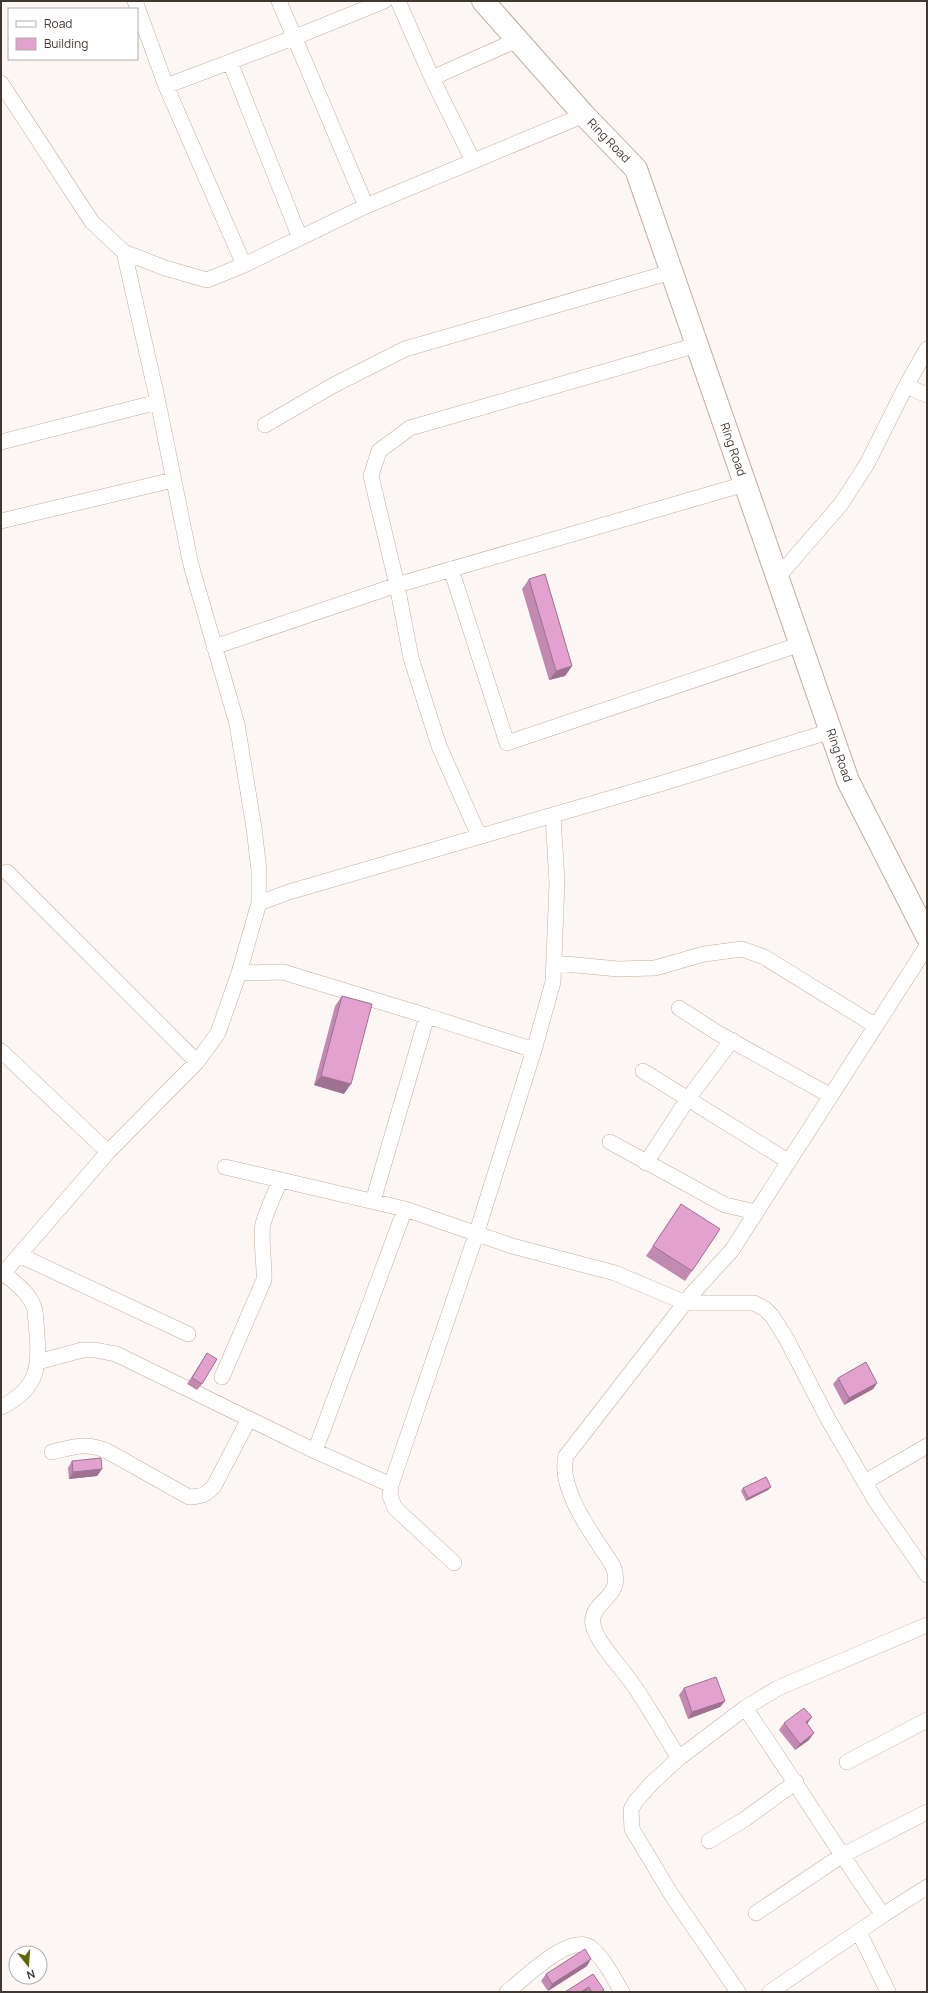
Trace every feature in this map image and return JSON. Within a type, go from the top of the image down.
[{"type":"main road","name":"Ring Road","points":[[483,1],[584,115],[636,169],[848,781],[927,936]]},
{"type":"street","points":[[279,1],[293,38],[366,206]]},
{"type":"street","points":[[166,86],[293,38],[384,1]]},
{"type":"street","points":[[398,1],[432,78],[473,162]]},
{"type":"street","points":[[138,9],[166,86],[244,265]]},
{"type":"street","points":[[432,78],[517,40]]},
{"type":"street","points":[[230,62],[300,238]]},
{"type":"street","points":[[1,84],[92,222],[124,252],[165,268],[207,280],[244,265],[366,206],[584,115]]},
{"type":"street","points":[[1,1407],[15,1400],[27,1389],[38,1362],[35,1310],[33,1302],[29,1295],[2,1275],[108,1152],[197,1062],[218,1033],[239,974],[259,903],[259,870],[254,828],[236,724],[191,564],[158,402],[124,252]]},
{"type":"street","points":[[265,424],[332,386],[405,349],[671,272]]},
{"type":"street","points":[[479,836],[439,746],[411,658],[397,585],[371,476],[379,451],[410,428],[697,345]]},
{"type":"street","points":[[778,578],[841,504],[867,464],[906,386],[927,349]]},
{"type":"street","points":[[906,386],[927,395]]},
{"type":"street","points":[[1,442],[158,402]]},
{"type":"street","points":[[1,521],[173,480]]},
{"type":"street","points":[[214,647],[397,585],[745,484]]},
{"type":"street","points":[[451,569],[507,743],[800,644]]},
{"type":"street","points":[[259,903],[289,892],[663,783],[831,731]]},
{"type":"street","points":[[454,1563],[395,1508],[390,1496],[391,1485],[476,1235],[534,1050],[553,982],[555,963],[557,883],[553,814]]},
{"type":"street","points":[[7,872],[197,1062]]},
{"type":"street","points":[[679,1758],[632,1683],[595,1631],[592,1619],[595,1612],[616,1585],[617,1576],[613,1566],[571,1494],[565,1479],[564,1463],[566,1456],[703,1281],[732,1250],[927,946]]},
{"type":"street","points":[[555,963],[618,969],[649,969],[704,954],[742,948],[764,957],[876,1026]]},
{"type":"street","points":[[239,974],[283,972],[534,1050]]},
{"type":"street","points":[[679,1008],[831,1096]]},
{"type":"street","points":[[373,1201],[427,1016]]},
{"type":"street","points":[[646,1163],[687,1100],[732,1040]]},
{"type":"street","points":[[1,1051],[108,1152]]},
{"type":"street","points":[[643,1071],[687,1100],[788,1161]]},
{"type":"street","points":[[610,1142],[724,1205],[756,1212]]},
{"type":"street","points":[[225,1167],[404,1209],[476,1235],[615,1274],[686,1303],[754,1303],[772,1316],[786,1338],[828,1419],[865,1482],[927,1574]]},
{"type":"street","points":[[222,1376],[264,1280],[265,1265],[262,1235],[263,1224],[280,1180]]},
{"type":"street","points":[[315,1451],[404,1209]]},
{"type":"street","points":[[19,1255],[188,1334]]},
{"type":"street","points":[[38,1362],[82,1350],[95,1350],[116,1354],[315,1451],[391,1485]]},
{"type":"street","points":[[52,1452],[78,1446],[94,1446],[107,1451],[189,1497],[199,1496],[207,1494],[214,1486],[249,1419]]},
{"type":"street","points":[[865,1482],[927,1446]]},
{"type":"street","points":[[738,1992],[671,1894],[632,1829],[631,1810],[634,1802],[679,1758],[745,1708],[778,1688],[927,1626]]},
{"type":"street","points":[[745,1708],[796,1782],[841,1856],[882,1915]]},
{"type":"street","points":[[847,1762],[927,1720]]},
{"type":"street","points":[[709,1841],[745,1819],[796,1782]]},
{"type":"street","points":[[756,1913],[841,1856],[927,1812]]},
{"type":"street","points":[[770,1992],[860,1932],[882,1915],[927,1887]]},
{"type":"street","points":[[860,1932],[888,1992]]},
{"type":"street","points":[[507,1992],[554,1954],[564,1949],[582,1944],[589,1947],[600,1957],[622,1992]]},
{"type":"building","points":[[545,574],[572,666],[556,671],[529,579]]},
{"type":"building","points":[[342,996],[372,1004],[351,1084],[321,1076]]},
{"type":"building","points":[[681,1204],[720,1229],[692,1271],[653,1246]]},
{"type":"building","points":[[207,1353],[217,1359],[202,1384],[192,1378]]},
{"type":"building","points":[[866,1362],[877,1383],[849,1398],[838,1378]]},
{"type":"building","points":[[101,1458],[102,1469],[73,1472],[72,1461]]},
{"type":"building","points":[[766,1477],[771,1487],[748,1498],[743,1488]]},
{"type":"building","points":[[716,1677],[725,1701],[692,1712],[684,1688]]},
{"type":"building","points":[[804,1708],[812,1717],[806,1722],[814,1733],[800,1744],[784,1723]]},
{"type":"building","points":[[585,1949],[591,1959],[552,1984],[546,1974]]},
{"type":"building","points":[[593,1974],[604,1990],[601,1992],[592,1992],[589,1987],[581,1992],[565,1992]]}]
